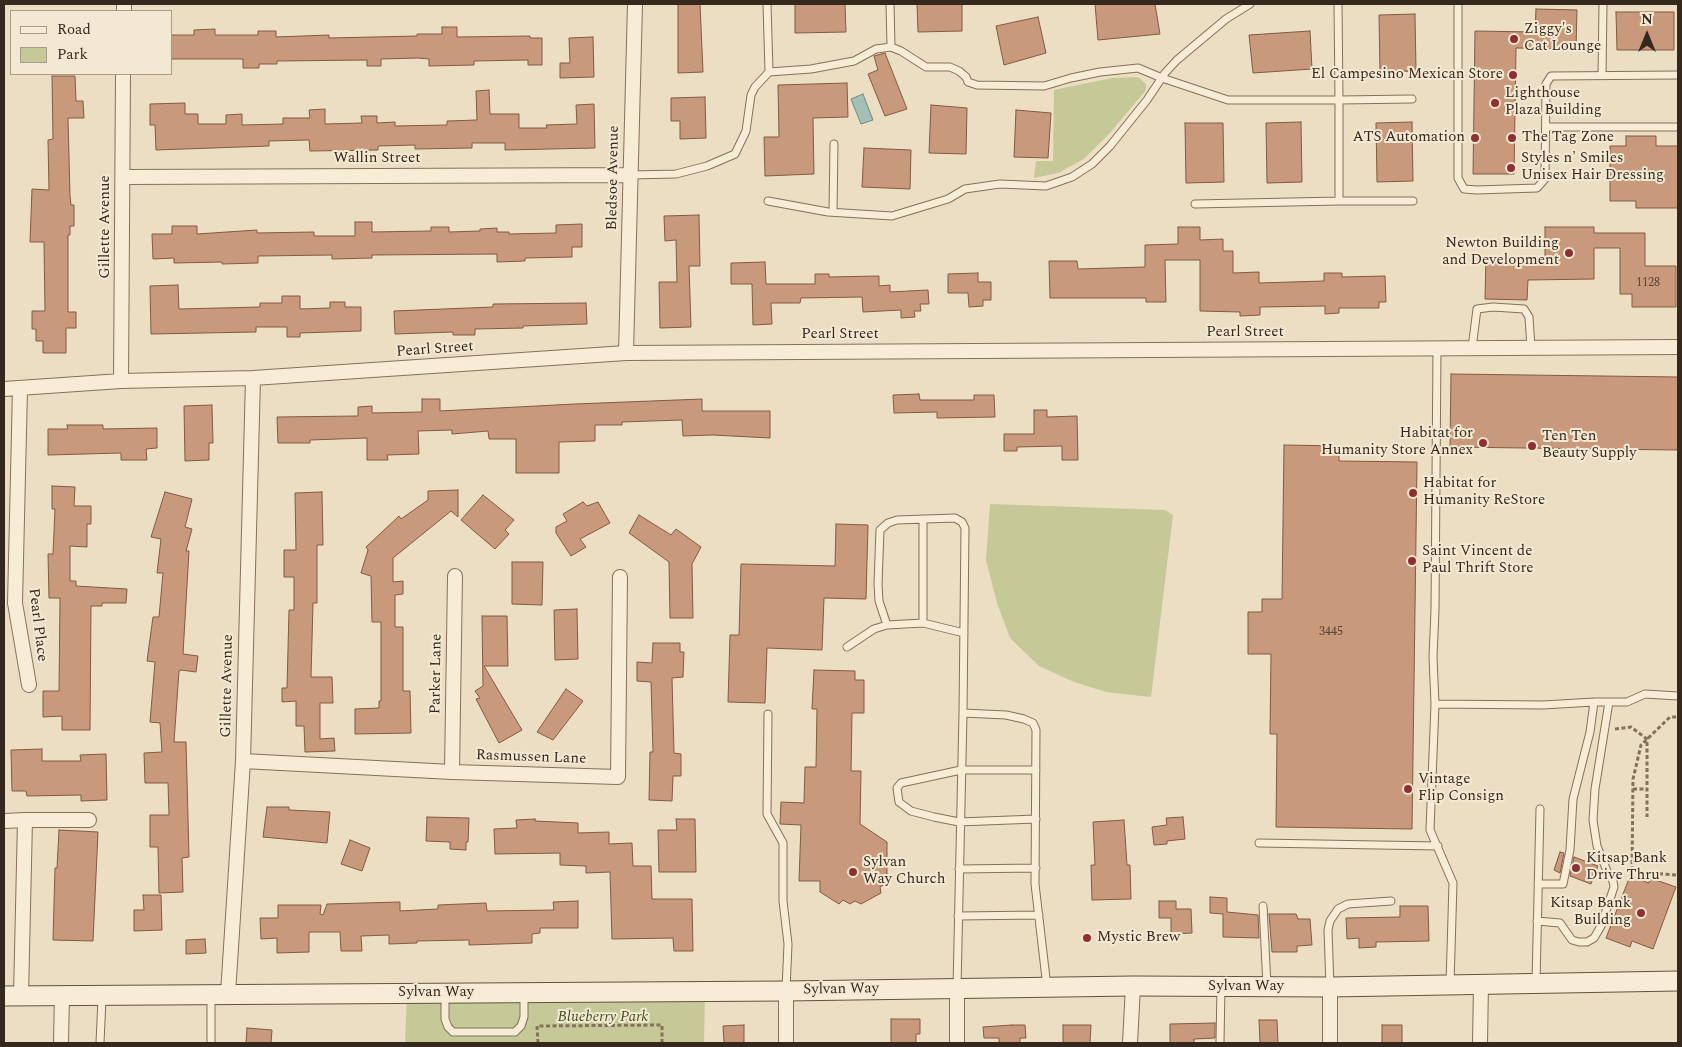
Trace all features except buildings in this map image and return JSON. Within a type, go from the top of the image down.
[{"type":"main road","name":"Sylvan Way","points":[[12,996],[786,991],[1133,986],[1330,987],[1678,981]]},
{"type":"street","name":"Bledsoe Avenue","points":[[626,353],[635,4]]},
{"type":"street","name":"Gillette Avenue","points":[[121,381],[123,75]]},
{"type":"street","name":"Wallin Street","points":[[123,177],[631,174]]},
{"type":"street","name":"Pearl Street","points":[[4,389],[121,381],[253,378],[626,353],[1678,347]]},
{"type":"street","name":"Gillette Avenue","points":[[220,994],[243,761],[253,378]]},
{"type":"street","name":"Pearl Place","points":[[20,389],[14,603],[29,685]]},
{"type":"street","name":"Parker Lane","points":[[452,772],[455,576]]},
{"type":"street","name":"Rasmussen Lane","points":[[243,761],[452,772],[618,777],[620,577]]},
{"type":"street","points":[[12,996],[25,820]]},
{"type":"street","points":[[4,821],[89,820]]},
{"type":"street","points":[[1480,1043],[1481,984]]},
{"type":"street","points":[[1130,1043],[1133,986]]},
{"type":"street","points":[[1330,987],[1330,1043]]},
{"type":"street","points":[[957,989],[957,1043]]},
{"type":"street","points":[[786,991],[786,1043]]},
{"type":"street","points":[[60,1043],[62,995]]},
{"type":"lane","points":[[767,4],[769,72]]},
{"type":"lane","points":[[890,4],[891,47]]},
{"type":"lane","points":[[768,201],[833,212],[892,216],[948,199],[965,189],[1000,184],[1046,186],[1072,177],[1092,164],[1110,146],[1177,60],[1226,19],[1250,4]]},
{"type":"lane","points":[[1338,4],[1339,201]]},
{"type":"lane","points":[[1458,4],[1458,178],[1464,189],[1537,188],[1544,179],[1546,84],[1551,76],[1678,75]]},
{"type":"lane","points":[[1602,75],[1603,4]]},
{"type":"lane","points":[[631,174],[676,174],[707,166],[736,154],[746,131],[751,95],[755,87],[769,72],[811,69],[854,61],[876,49],[891,47],[902,51],[926,67],[950,67],[959,71],[966,77],[968,82],[977,85],[1044,86],[1071,78],[1132,68],[1144,69],[1162,78],[1228,100],[1412,99]]},
{"type":"lane","points":[[1546,127],[1678,127]]},
{"type":"lane","points":[[833,212],[834,144]]},
{"type":"lane","points":[[1196,204],[1412,201]]},
{"type":"lane","points":[[1472,348],[1477,309],[1493,307],[1524,309],[1529,318],[1531,348]]},
{"type":"lane","points":[[1437,348],[1433,657],[1435,704],[1430,830],[1452,883],[1450,985]]},
{"type":"lane","points":[[887,625],[879,601],[880,530],[888,523],[897,520],[955,518],[962,522],[965,528],[964,632],[957,989]]},
{"type":"lane","points":[[923,519],[923,622]]},
{"type":"lane","points":[[847,647],[874,629],[887,625],[923,622],[964,632]]},
{"type":"lane","points":[[1435,704],[1543,705],[1627,702],[1645,694],[1678,696]]},
{"type":"lane","points":[[1538,884],[1563,884],[1570,850],[1573,799],[1590,732],[1594,702]]},
{"type":"lane","points":[[1537,922],[1557,921],[1572,940],[1587,942],[1594,938],[1601,926],[1614,887],[1597,846],[1593,820],[1595,789],[1609,702]]},
{"type":"lane","points":[[963,713],[1006,715],[1032,723],[1036,730],[1035,884],[1048,988]]},
{"type":"lane","points":[[768,714],[767,814],[783,843],[783,901],[788,944],[786,991]]},
{"type":"lane","points":[[1036,770],[961,770],[900,783],[897,788],[899,802],[911,811],[960,822],[1036,819]]},
{"type":"lane","points":[[1536,983],[1540,809]]},
{"type":"lane","points":[[1259,844],[1438,846]]},
{"type":"lane","points":[[959,869],[1036,868]]},
{"type":"lane","points":[[1330,987],[1328,930],[1330,921],[1338,909],[1348,904],[1391,902]]},
{"type":"lane","points":[[1263,906],[1267,987]]},
{"type":"lane","points":[[958,916],[1039,915]]},
{"type":"lane","points":[[1220,1043],[1221,986]]},
{"type":"lane","points":[[445,993],[445,1019],[448,1027],[453,1032],[514,1032],[521,1026],[524,1017],[524,993]]},
{"type":"lane","points":[[211,1043],[220,994]]},
{"type":"lane","points":[[100,1043],[102,995]]},
{"type":"path","points":[[1676,875],[1632,872],[1633,779],[1641,745],[1670,717],[1678,717]]},
{"type":"path","points":[[1647,738],[1647,817]]},
{"type":"path","points":[[1633,789],[1647,789]]},
{"type":"path","points":[[538,1043],[537,1026],[662,1025],[662,1043]]},
{"type":"green space","points":[[1138,77],[1146,84],[1146,90],[1110,133],[1084,159],[1058,173],[1034,178],[1036,161],[1053,161],[1054,90],[1112,78]]},
{"type":"green space","points":[[990,504],[1165,510],[1173,515],[1151,697],[1106,692],[1074,682],[1039,666],[1010,638],[997,603],[986,560]]},
{"type":"green space","name":"Blueberry Park","points":[[705,991],[704,1043],[405,1043],[407,993]]},
{"type":"water","points":[[863,94],[873,120],[861,124],[851,99]]},
{"type":"place","name":"Ziggy's Cat Lounge","points":[[1514,39]]},
{"type":"place","name":"El Campesino Mexican Store","points":[[1513,75]]},
{"type":"place","name":"Lighthouse Plaza Building","points":[[1495,103]]},
{"type":"place","name":"ATS Automation","points":[[1475,138]]},
{"type":"place","name":"The Tag Zone","points":[[1512,138]]},
{"type":"place","name":"Styles n' Smiles Unisex Hair Dressing","points":[[1511,168]]},
{"type":"place","name":"Newton Building and Development","points":[[1569,253]]},
{"type":"place","name":"Habitat for Humanity Store Annex","points":[[1483,443]]},
{"type":"place","name":"Ten Ten Beauty Supply","points":[[1532,446]]},
{"type":"place","name":"Habitat for Humanity ReStore","points":[[1413,493]]},
{"type":"place","name":"Saint Vincent de Paul Thrift Store","points":[[1412,561]]},
{"type":"place","name":"Vintage Flip Consign","points":[[1408,789]]},
{"type":"place","name":"Kitsap Bank Drive Thru","points":[[1576,868]]},
{"type":"place","name":"Sylvan Way Church","points":[[853,872]]},
{"type":"place","name":"Kitsap Bank Building","points":[[1641,913]]},
{"type":"place","name":"Mystic Brew","points":[[1087,938]]}]
